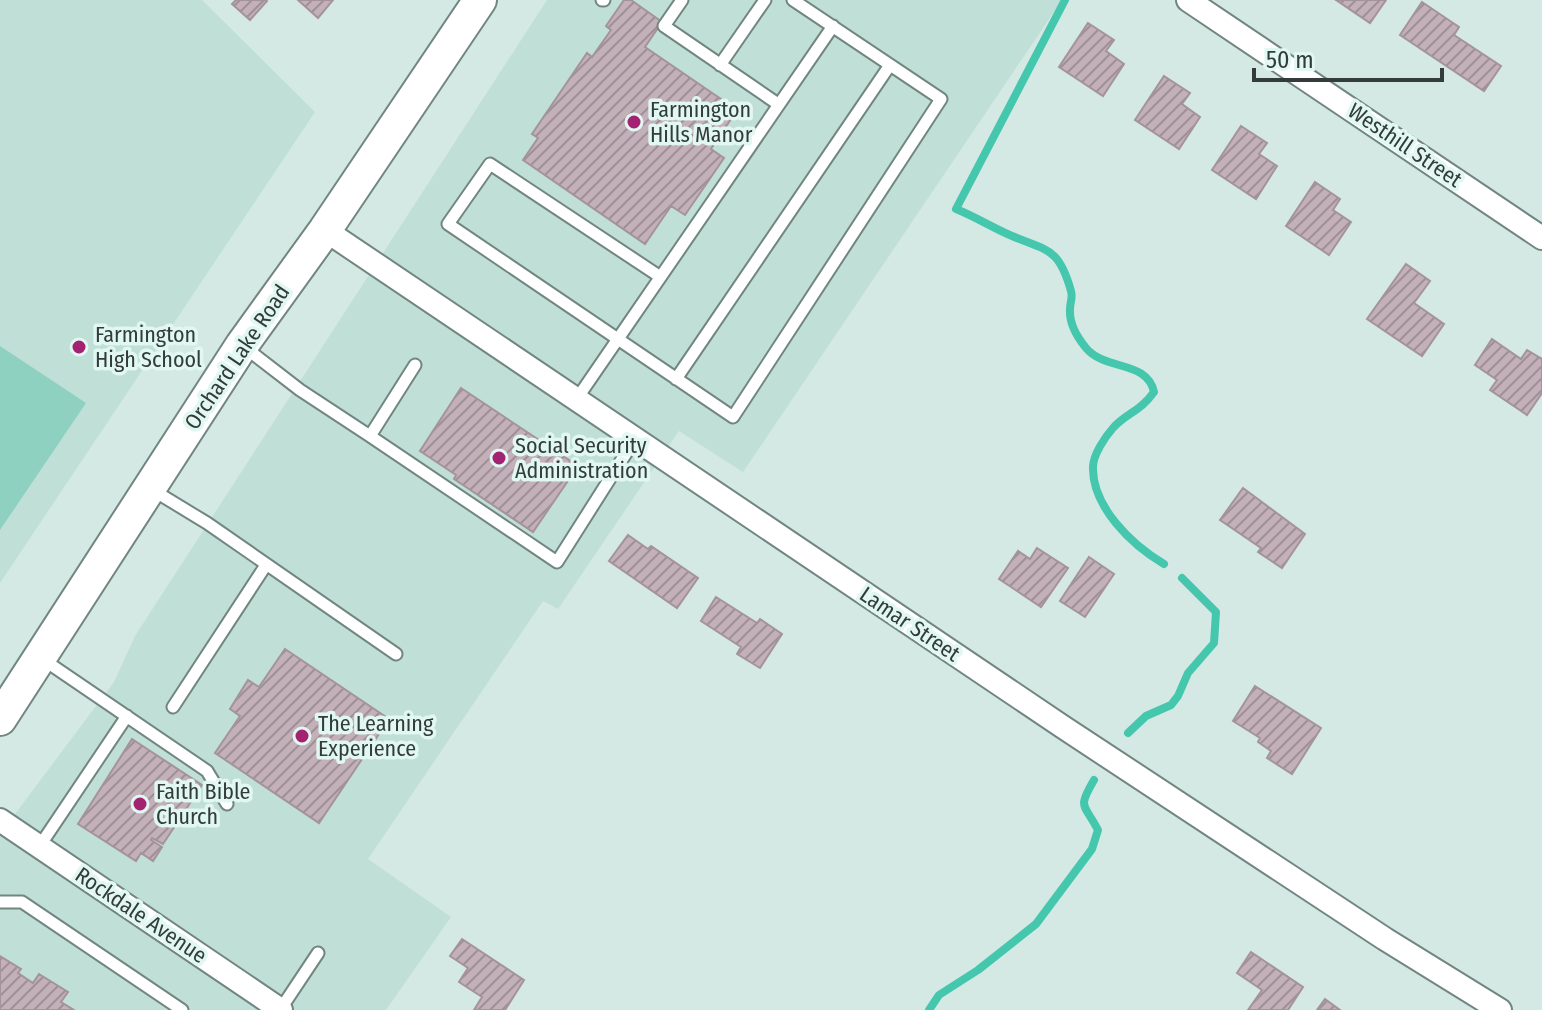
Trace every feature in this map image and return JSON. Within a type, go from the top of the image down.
[{"type":"main road","name":"Orchard Lake Road","points":[[0,719],[242,345],[325,230],[479,0]]},
{"type":"street","name":"Westhill Street","points":[[1188,0],[1542,238]]},
{"type":"street","name":"Lamar Street","points":[[325,230],[1102,753],[1385,939],[1500,1010]]},
{"type":"street","name":"Rockdale Avenue","points":[[0,820],[274,1008]]},
{"type":"lane","points":[[682,0],[664,26],[778,104]]},
{"type":"lane","points":[[720,65],[765,0]]},
{"type":"lane","points":[[659,276],[490,164],[448,224],[733,417],[941,99],[793,0]]},
{"type":"lane","points":[[576,400],[833,26]]},
{"type":"lane","points":[[676,379],[890,65]]},
{"type":"lane","points":[[242,345],[300,390],[557,562],[635,439]]},
{"type":"lane","points":[[370,436],[415,365]]},
{"type":"lane","points":[[150,488],[207,523],[396,654]]},
{"type":"lane","points":[[173,707],[266,565]]},
{"type":"lane","points":[[40,658],[207,771],[227,804]]},
{"type":"lane","points":[[39,847],[127,716]]},
{"type":"lane","points":[[0,902],[22,902],[182,1010]]},
{"type":"lane","points":[[274,1008],[318,953]]},
{"type":"shaded area","name":"Farmington High School","points":[[0,0],[202,0],[315,112],[0,583]]},
{"type":"shaded area","points":[[547,0],[1062,0],[743,472],[679,431],[558,609],[543,601],[368,859],[451,917],[386,1010],[0,1010],[0,834],[114,682],[135,636]]},
{"type":"green space","points":[[0,346],[86,403],[0,530]]},
{"type":"building","points":[[236,0],[267,1],[250,20],[232,4]]},
{"type":"building","points":[[298,0],[333,0],[318,18]]},
{"type":"building","name":"Farmington Hills Manor","points":[[624,0],[631,0],[662,22],[645,47],[737,110],[711,149],[724,158],[685,215],[671,206],[645,244],[523,160],[538,138],[532,134],[587,53],[592,57],[611,30],[606,26]]},
{"type":"building","points":[[1336,0],[1386,0],[1370,23]]},
{"type":"building","points":[[1422,2],[1459,27],[1454,35],[1501,66],[1484,91],[1400,35]]},
{"type":"building","points":[[1088,23],[1114,40],[1106,51],[1124,64],[1103,96],[1059,67]]},
{"type":"building","points":[[1164,76],[1190,93],[1182,104],[1200,117],[1179,149],[1135,120]]},
{"type":"building","points":[[1241,126],[1267,143],[1259,154],[1277,166],[1256,199],[1212,170]]},
{"type":"building","points":[[1315,182],[1340,199],[1333,210],[1351,222],[1329,255],[1286,226]]},
{"type":"building","points":[[1406,264],[1430,281],[1414,303],[1444,324],[1422,356],[1367,319]]},
{"type":"building","points":[[1492,339],[1521,359],[1527,350],[1542,359],[1542,393],[1527,415],[1490,390],[1497,380],[1475,365]]},
{"type":"building","name":"Social Security Administration","points":[[461,388],[578,466],[533,532],[454,479],[456,475],[420,451]]},
{"type":"building","points":[[1243,488],[1305,534],[1282,568],[1258,552],[1261,548],[1220,520]]},
{"type":"building","points":[[628,535],[648,549],[651,546],[698,578],[677,608],[609,561]]},
{"type":"building","points":[[1037,548],[1068,568],[1041,607],[999,579],[1018,551],[1030,559]]},
{"type":"building","points":[[1089,557],[1114,574],[1085,617],[1060,601]]},
{"type":"building","points":[[716,597],[757,623],[760,619],[782,634],[760,668],[737,654],[741,647],[701,621]]},
{"type":"building","name":"The Learning Experience","points":[[285,649],[389,719],[319,823],[215,753],[240,716],[230,709],[248,680],[259,687]]},
{"type":"building","points":[[1255,686],[1321,728],[1292,774],[1267,758],[1271,751],[1258,742],[1260,738],[1233,721]]},
{"type":"building","name":"Faith Bible Church","points":[[132,739],[202,785],[163,844],[152,838],[162,847],[153,861],[141,853],[136,861],[78,824]]},
{"type":"building","points":[[462,939],[524,980],[505,1010],[474,1010],[482,997],[459,982],[468,968],[450,956]]},
{"type":"building","points":[[1251,952],[1303,987],[1288,1010],[1248,1010],[1262,990],[1237,973]]},
{"type":"building","points":[[0,956],[21,969],[18,973],[33,983],[39,974],[68,992],[61,1002],[74,1010],[0,1010]]},
{"type":"building","points":[[1325,999],[1340,1010],[1317,1010]]},
{"type":"waterway","points":[[1065,0],[956,209],[1043,249],[1057,259],[1072,293],[1070,309],[1074,330],[1086,348],[1104,360],[1134,370],[1150,382],[1154,392],[1144,404],[1118,423],[1103,441],[1094,462],[1094,482],[1107,510],[1127,536],[1164,564]]},
{"type":"waterway","points":[[1128,733],[1146,716],[1171,705],[1188,673],[1214,643],[1216,612],[1182,578]]},
{"type":"waterway","points":[[929,1010],[939,995],[978,970],[1036,924],[1092,849],[1098,830],[1084,801],[1094,780]]},
{"type":"place","name":"Farmington Hills Manor","points":[[634,122]]},
{"type":"place","name":"Farmington High School","points":[[79,347]]},
{"type":"place","name":"Social Security Administration","points":[[499,458]]},
{"type":"place","name":"The Learning Experience","points":[[302,736]]},
{"type":"place","name":"Faith Bible Church","points":[[140,804]]}]
